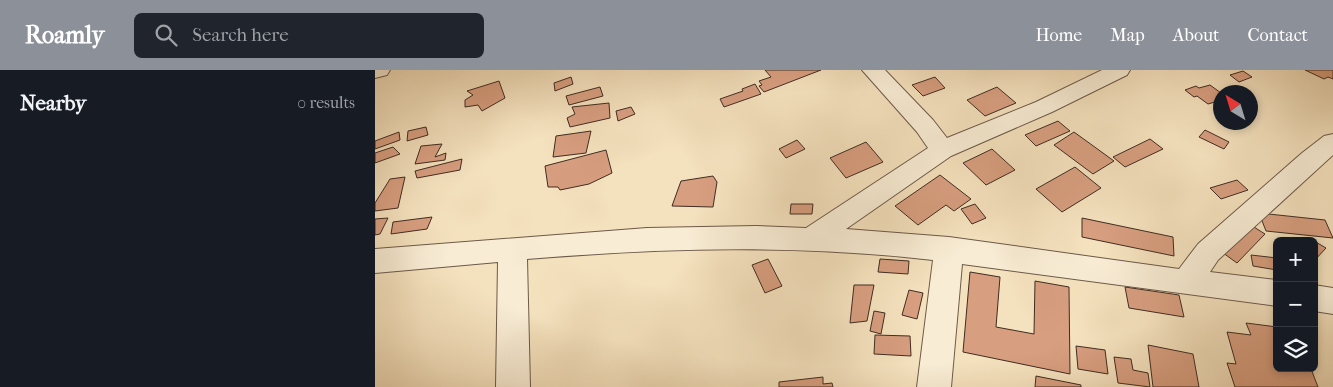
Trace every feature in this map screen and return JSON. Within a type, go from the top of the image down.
[{"type":"street","points":[[375,71],[379,70]]},
{"type":"street","points":[[873,70],[919,119],[942,150]]},
{"type":"street","points":[[811,239],[942,150],[1044,107],[1114,71]]},
{"type":"street","points":[[1186,282],[1208,252],[1311,159],[1333,142]]},
{"type":"street","points":[[375,261],[566,244],[709,236],[811,239],[949,249],[1273,293]]},
{"type":"street","points":[[513,249],[513,387]]},
{"type":"street","points":[[934,387],[949,249]]},
{"type":"street","points":[[1318,299],[1333,301]]},
{"type":"building","points":[[765,70],[821,70],[764,92],[759,86],[762,85],[759,81],[771,77]]},
{"type":"building","points":[[1305,70],[1333,70],[1333,79],[1328,77],[1324,79]]},
{"type":"building","points":[[1243,71],[1252,77],[1239,82],[1230,75]]},
{"type":"building","points":[[571,77],[573,84],[555,91],[554,83]]},
{"type":"building","points":[[935,77],[945,88],[923,96],[912,85]]},
{"type":"building","points":[[499,81],[505,98],[482,111],[478,105],[465,107],[465,100],[473,95],[467,91]]},
{"type":"building","points":[[755,84],[761,94],[724,107],[720,99],[743,91],[742,89]]},
{"type":"building","points":[[1210,85],[1213,87],[1213,103],[1208,104],[1185,90],[1196,86],[1199,88]]},
{"type":"building","points":[[600,87],[603,96],[569,105],[566,96]]},
{"type":"building","points":[[997,87],[1016,103],[985,116],[967,100]]},
{"type":"building","points":[[609,103],[610,118],[570,127],[567,118],[575,114],[572,107]]},
{"type":"building","points":[[631,107],[635,114],[618,121],[616,111]]},
{"type":"building","points":[[1058,121],[1070,131],[1036,146],[1025,135]]},
{"type":"building","points":[[426,127],[428,135],[407,141],[408,131]]},
{"type":"building","points":[[1205,130],[1229,142],[1224,149],[1199,137]]},
{"type":"building","points":[[591,131],[586,153],[553,157],[556,136]]},
{"type":"building","points":[[399,132],[400,140],[375,149],[375,141]]},
{"type":"building","points":[[1074,132],[1114,161],[1093,174],[1054,145]]},
{"type":"building","points":[[1150,139],[1163,149],[1125,167],[1113,157]]},
{"type":"building","points":[[797,140],[805,149],[786,158],[779,149]]},
{"type":"building","points":[[866,142],[883,162],[846,178],[830,158]]},
{"type":"building","points":[[442,144],[435,157],[446,153],[445,160],[415,164],[421,146]]},
{"type":"building","points":[[393,147],[400,154],[375,163],[375,153]]},
{"type":"building","points":[[992,149],[1015,170],[986,185],[963,163]]},
{"type":"building","points":[[606,150],[612,173],[589,184],[560,190],[558,187],[548,187],[545,166]]},
{"type":"building","points":[[462,159],[460,170],[417,178],[415,171]]},
{"type":"building","points":[[1075,167],[1101,188],[1062,212],[1036,189]]},
{"type":"building","points":[[940,175],[971,199],[954,211],[946,205],[918,225],[895,206]]},
{"type":"building","points":[[713,176],[717,182],[713,207],[672,206],[681,181]]},
{"type":"building","points":[[405,177],[398,208],[375,211],[375,203],[390,179]]},
{"type":"building","points":[[1237,180],[1248,190],[1221,199],[1210,188]]},
{"type":"building","points":[[791,204],[813,204],[812,214],[790,214]]},
{"type":"building","points":[[975,204],[986,218],[972,224],[961,209]]},
{"type":"building","points":[[1259,213],[1325,220],[1333,238],[1266,231]]},
{"type":"building","points":[[432,217],[427,229],[391,234],[393,222]]},
{"type":"building","points":[[388,218],[380,234],[375,235],[375,219]]},
{"type":"building","points":[[1082,218],[1173,237],[1174,256],[1082,237]]},
{"type":"building","points":[[1246,222],[1265,234],[1237,263],[1219,250]]},
{"type":"building","points":[[1318,243],[1326,248],[1318,257]]},
{"type":"building","points":[[1251,255],[1273,258],[1273,269],[1253,266]]},
{"type":"building","points":[[768,259],[782,286],[765,293],[752,265]]},
{"type":"building","points":[[880,259],[909,261],[908,274],[878,272]]},
{"type":"building","points":[[970,272],[1000,277],[996,327],[1034,334],[1035,281],[1069,287],[1070,374],[963,352]]},
{"type":"building","points":[[854,285],[874,285],[867,321],[850,323]]},
{"type":"building","points":[[1125,287],[1179,295],[1184,317],[1129,308]]},
{"type":"building","points":[[909,290],[923,293],[917,319],[902,315]]},
{"type":"building","points":[[874,311],[885,313],[881,334],[870,331]]},
{"type":"building","points":[[1246,323],[1273,326],[1273,372],[1312,372],[1318,387],[1235,387],[1227,363],[1236,364],[1227,332],[1251,335]]},
{"type":"building","points":[[875,335],[910,336],[911,356],[874,354]]},
{"type":"building","points":[[1148,345],[1193,354],[1199,387],[1153,387]]},
{"type":"building","points":[[1076,346],[1105,350],[1108,374],[1078,369]]},
{"type":"building","points":[[1114,357],[1131,359],[1133,370],[1148,373],[1150,387],[1118,383]]},
{"type":"building","points":[[1036,376],[1081,385],[1081,387],[1035,387]]},
{"type":"building","points":[[823,377],[823,384],[832,383],[833,387],[779,387],[779,382]]}]
